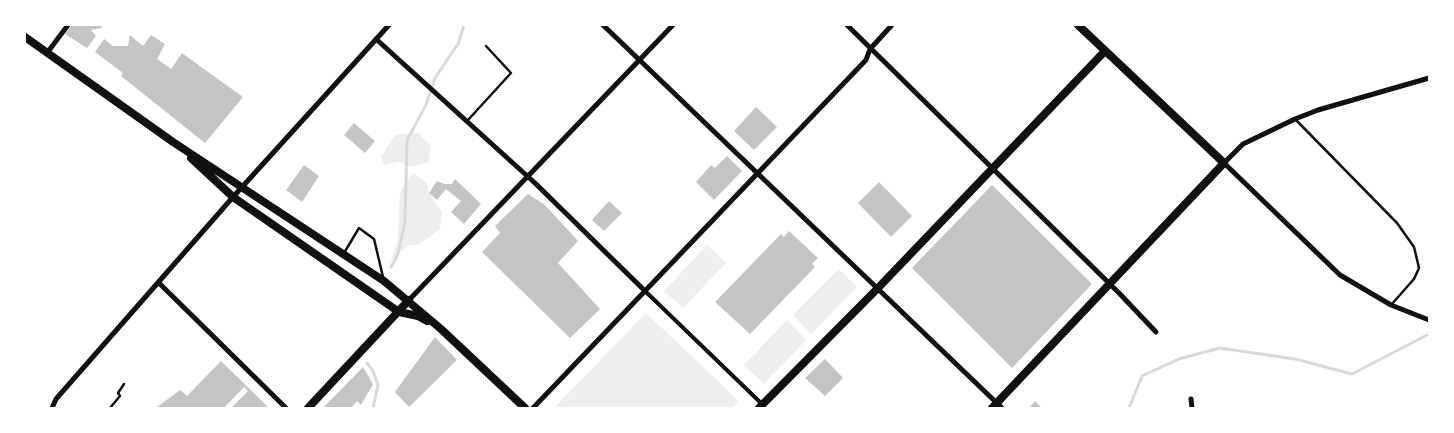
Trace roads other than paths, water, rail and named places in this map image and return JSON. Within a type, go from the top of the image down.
[{"type":"main road","points":[[997,406],[1224,163],[1078,25]]},
{"type":"main road","points":[[25,37],[173,142],[384,281],[409,300],[525,408]]},
{"type":"main road","points":[[763,407],[1105,51]]},
{"type":"main road","points":[[173,142],[233,197],[399,312],[418,316],[441,329]]},
{"type":"main road","points":[[308,408],[409,300]]},
{"type":"street","points":[[47,53],[68,25]]},
{"type":"street","points":[[52,408],[56,399],[233,197],[389,25]]},
{"type":"street","points":[[603,25],[878,288],[997,406]]},
{"type":"street","points":[[409,300],[673,25]]},
{"type":"street","points":[[847,25],[1110,284],[1156,332]]},
{"type":"street","points":[[533,408],[866,60],[870,49],[892,25]]},
{"type":"street","points":[[376,39],[528,177],[763,407]]},
{"type":"street","points":[[1429,78],[1295,118],[1243,144],[1224,163],[1340,275],[1392,305],[1429,320]]},
{"type":"street","points":[[159,283],[286,408]]},
{"type":"street","points":[[1190,399],[1192,408]]},
{"type":"lane","points":[[466,121],[512,72],[486,46]]},
{"type":"lane","points":[[1295,118],[1397,223],[1414,247],[1419,268],[1414,279],[1392,305]]},
{"type":"lane","points":[[344,254],[359,228],[374,239],[384,281]]},
{"type":"lane","points":[[110,408],[120,396],[118,393],[124,384]]},
{"type":"waterway","points":[[391,267],[398,254],[405,222],[407,140],[426,105],[435,78],[458,44],[464,25]]},
{"type":"waterway","points":[[1129,408],[1142,376],[1179,359],[1220,348],[1295,359],[1352,374],[1429,334]]},
{"type":"waterway","points":[[367,363],[373,371],[378,385],[373,408]]}]
